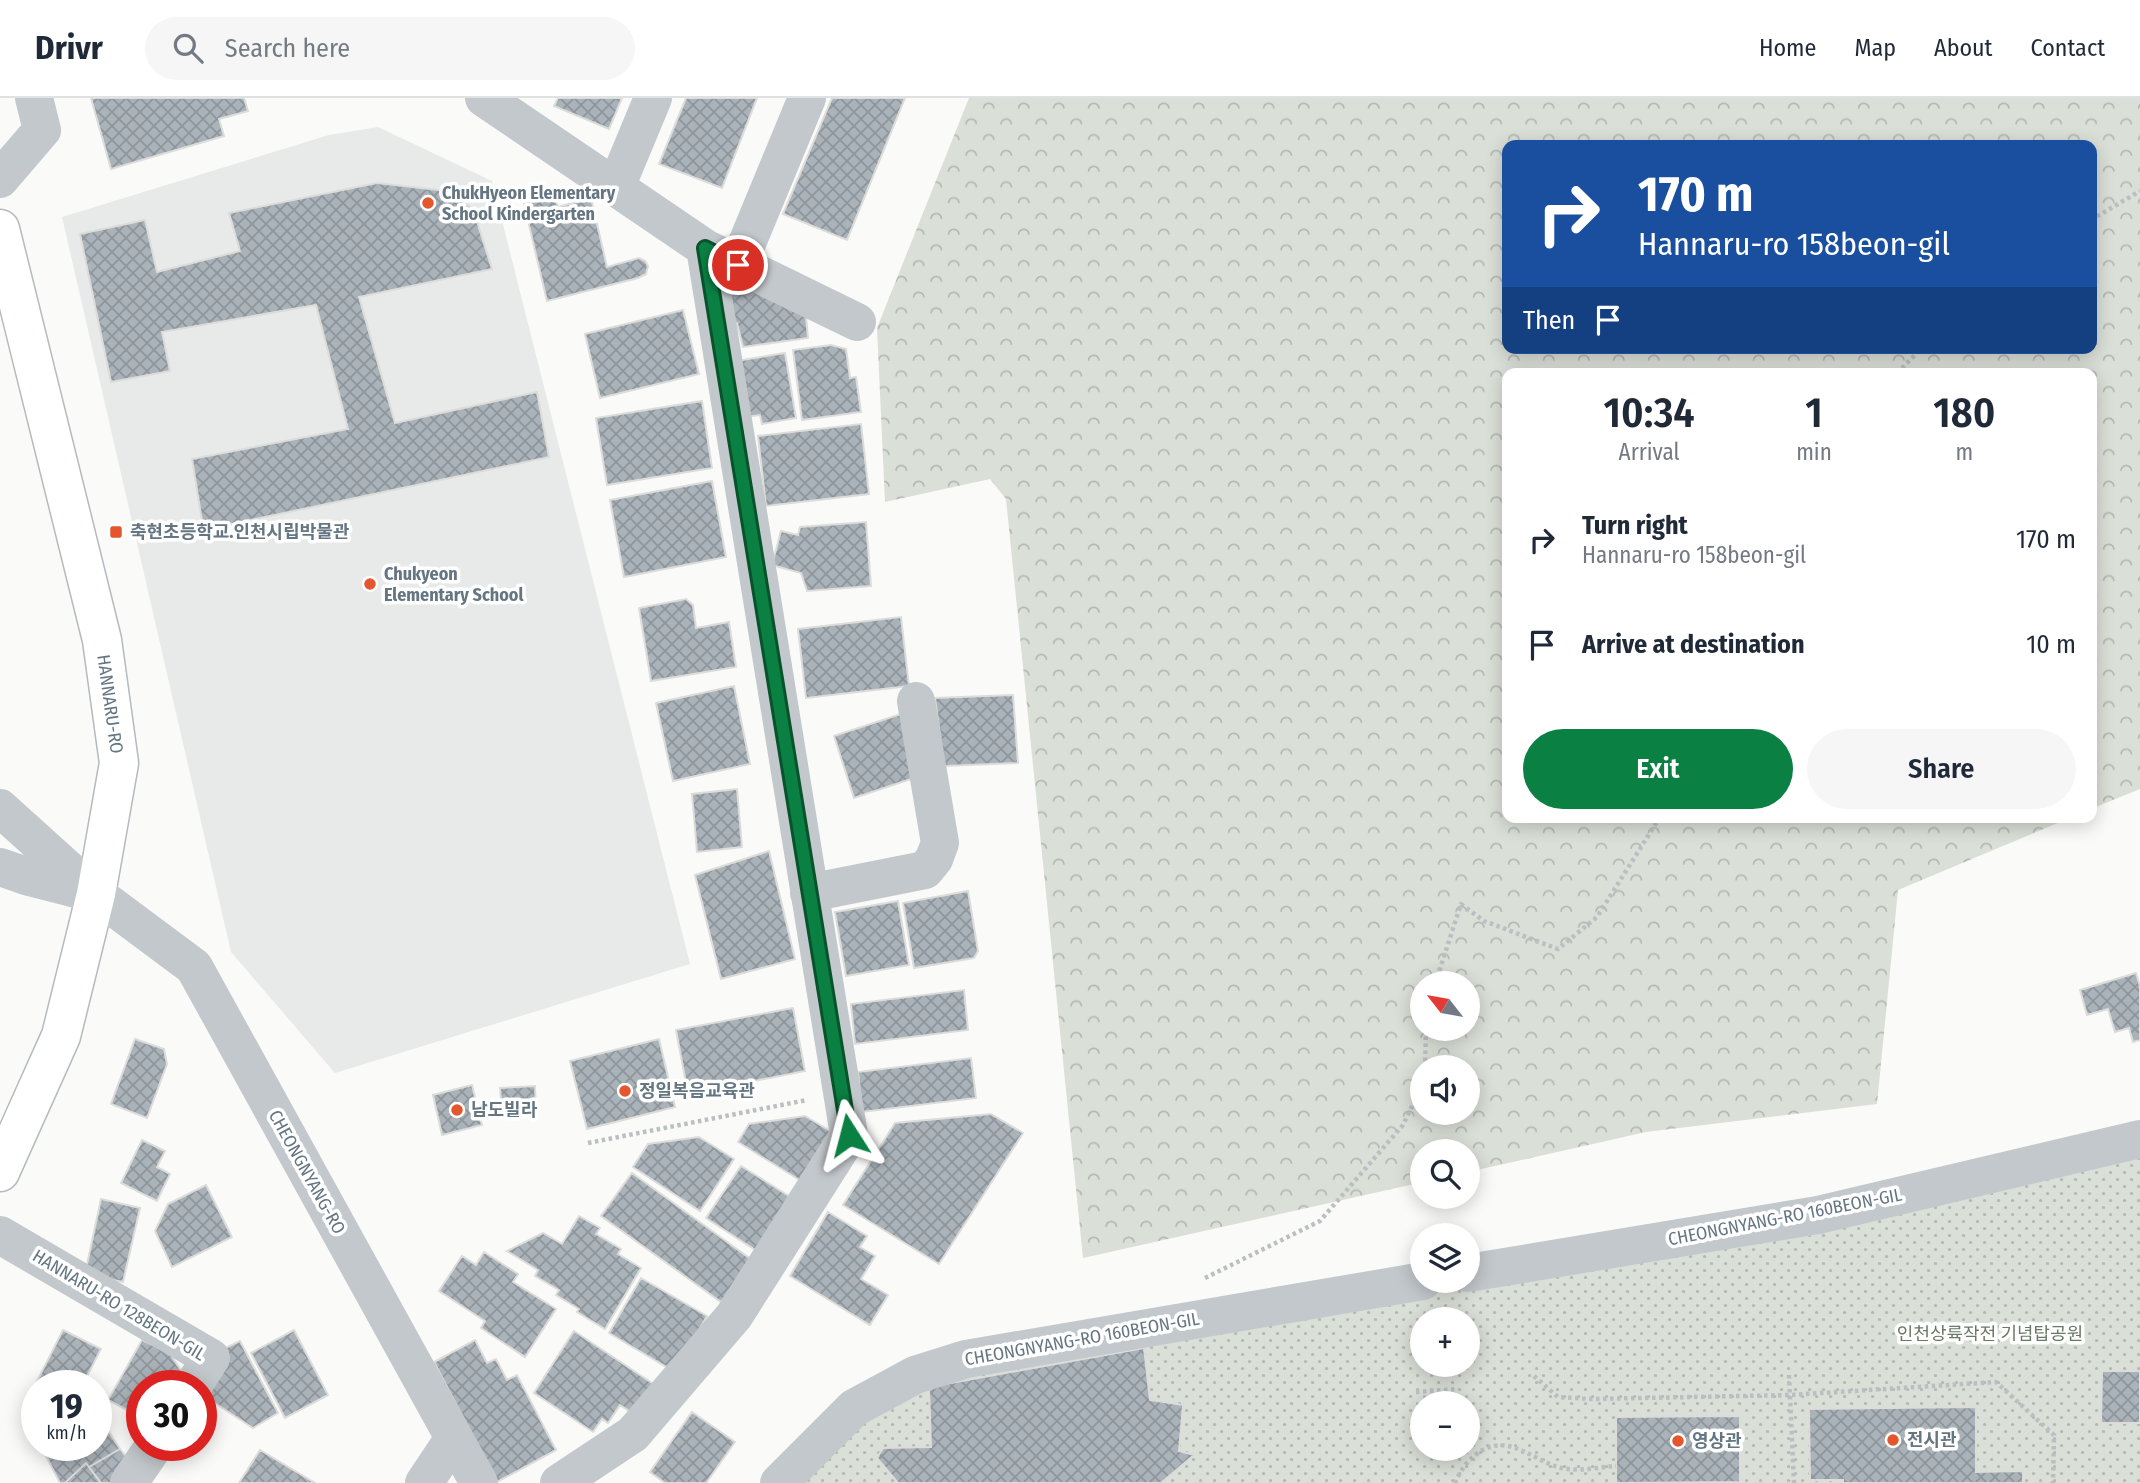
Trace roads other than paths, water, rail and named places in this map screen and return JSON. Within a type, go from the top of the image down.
[{"type":"main road","name":"HANNARU-RO","points":[[0,229],[102,640],[118,763],[96,894],[61,1035],[0,1171]]},
{"type":"street","points":[[0,179],[42,130],[34,98]]},
{"type":"street","points":[[616,187],[653,98]]},
{"type":"street","points":[[559,1483],[633,1434],[734,1316],[849,1135],[809,893],[721,257],[807,98]]},
{"type":"street","points":[[504,103],[616,187],[721,257],[857,322]]},
{"type":"street","points":[[809,893],[925,870],[934,859],[940,843],[916,701]]},
{"type":"street","name":"CHEONGNYANG-RO","points":[[0,808],[96,894],[194,967],[479,1483]]},
{"type":"street","name":"CHEONGNYANG-RO","points":[[0,867],[96,894]]},
{"type":"street","name":"CHEONGNYANG-RO 160BEON-GIL","points":[[1480,1271],[1818,1215],[2140,1139]]},
{"type":"street","name":"HANNARU-RO 128BEON-GIL","points":[[0,1234],[211,1359],[204,1370]]},
{"type":"street","name":"CHEONGNYANG-RO 160BEON-GIL","points":[[779,1483],[854,1408],[915,1375],[966,1359],[1410,1283]]},
{"type":"street","points":[[424,1483],[454,1438]]},
{"type":"street","points":[[129,1483],[144,1461]]},
{"type":"place","name":"ChukHyeon Elementary School Kindergarten","points":[[428,203]]},
{"type":"place","name":"축현초등학교.인천시립박물관","points":[[116,532]]},
{"type":"place","name":"Chukyeon Elementary School","points":[[370,584]]},
{"type":"place","name":"정일복음교육관","points":[[625,1091]]},
{"type":"place","name":"남도빌라","points":[[457,1110]]},
{"type":"place","name":"전시관","points":[[1893,1440]]},
{"type":"place","name":"영상관","points":[[1678,1441]]},
{"type":"park label","name":"인천상륙작전 기념탑공원","points":[[1990,1334]]}]
